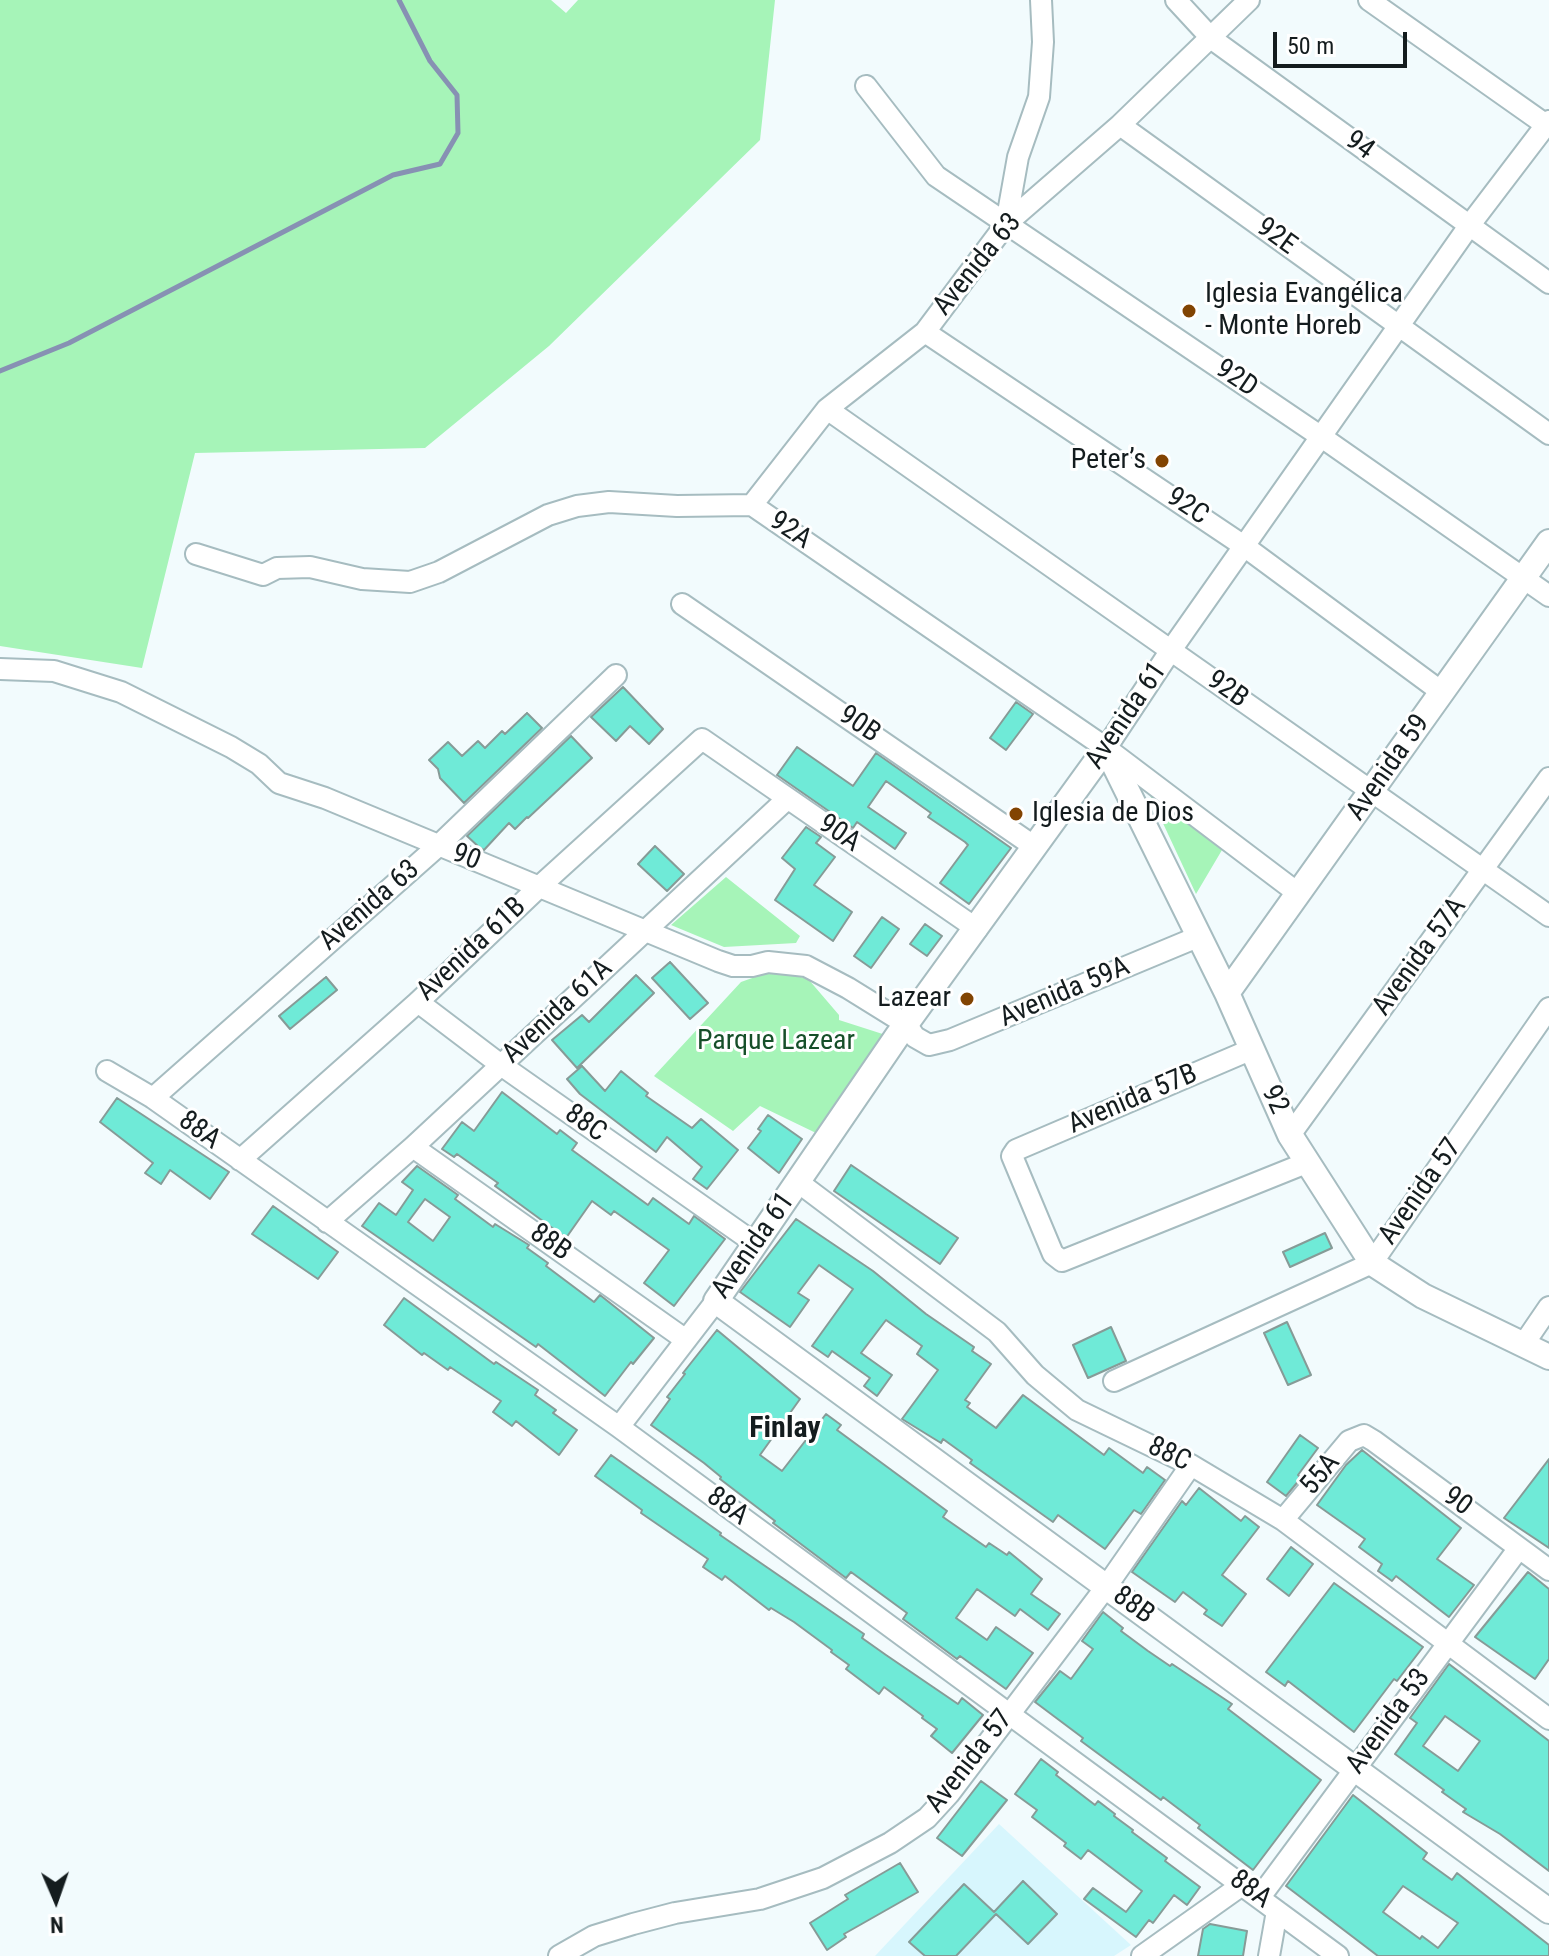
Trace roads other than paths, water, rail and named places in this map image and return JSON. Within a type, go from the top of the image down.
[{"type":"street","points":[[1006,224],[1018,157],[1039,97],[1043,42],[1041,0]]},
{"type":"street","name":"94","points":[[1176,0],[1212,39],[1549,283]]},
{"type":"street","name":"Avenida 63","points":[[752,505],[827,409],[925,332],[1006,224],[1120,125],[1249,0]]},
{"type":"street","points":[[1369,0],[1548,124]]},
{"type":"street","name":"92D","points":[[866,86],[936,176],[1323,438],[1549,596]]},
{"type":"street","name":"Avenida 61","points":[[619,1427],[716,1301],[906,1024],[1106,748],[1171,650],[1323,438],[1469,226],[1548,124]]},
{"type":"street","name":"92E","points":[[1120,125],[1549,434]]},
{"type":"street","name":"92C","points":[[925,332],[1244,546],[1443,693]]},
{"type":"street","name":"92B","points":[[827,409],[1549,916]]},
{"type":"street","name":"92A","points":[[196,554],[263,575],[277,568],[310,567],[362,579],[410,582],[439,572],[548,515],[577,506],[609,502],[677,506],[752,505],[1106,748],[1299,894]]},
{"type":"street","name":"Avenida 59","points":[[1227,993],[1549,542]]},
{"type":"street","name":"90B","points":[[682,604],[1035,847]]},
{"type":"street","name":"90","points":[[0,669],[54,671],[121,692],[231,747],[259,764],[279,783],[325,798],[437,847],[733,966],[768,962],[806,966],[906,1024],[915,1037],[929,1045]]},
{"type":"street","name":"Avenida 63","points":[[153,1098],[437,847],[616,675]]},
{"type":"street","name":"90A","points":[[702,739],[977,929]]},
{"type":"street","name":"Avenida 61B","points":[[240,1160],[418,1002],[702,739]]},
{"type":"street","name":"92","points":[[1106,748],[1200,936],[1290,1135],[1372,1263],[1423,1296],[1549,1357]]},
{"type":"street","name":"Avenida 57A","points":[[1290,1135],[1549,778]]},
{"type":"street","name":"Avenida 61A","points":[[327,1222],[413,1147],[787,799]]},
{"type":"street","name":"Avenida 59A","points":[[929,1045],[950,1040],[1200,936]]},
{"type":"street","name":"88C","points":[[418,1002],[501,1065],[756,1244]]},
{"type":"street","name":"Avenida 57","points":[[1114,1381],[1372,1263],[1549,1008]]},
{"type":"street","name":"Avenida 57B","points":[[1250,1050],[1016,1150],[1012,1156],[1053,1254],[1062,1261],[1306,1163]]},
{"type":"street","name":"88A","points":[[107,1071],[153,1098],[619,1427],[1338,1956]]},
{"type":"street","name":"88B","points":[[413,1147],[686,1340]]},
{"type":"street","name":"88C","points":[[798,1182],[997,1332],[1035,1375],[1077,1410],[1191,1465],[1283,1520],[1549,1719]]},
{"type":"street","name":"88B","points":[[716,1301],[1549,1911]]},
{"type":"street","points":[[1523,1345],[1549,1307]]},
{"type":"street","name":"90","points":[[1364,1435],[1549,1570]]},
{"type":"street","name":"55A","points":[[1283,1520],[1349,1441],[1364,1435]]},
{"type":"street","name":"Avenida 57","points":[[559,1956],[594,1936],[633,1924],[675,1913],[760,1899],[823,1878],[890,1843],[927,1818],[949,1794],[1106,1587],[1191,1465]]},
{"type":"street","name":"Avenida 53","points":[[1260,1897],[1519,1548]]},
{"type":"street","points":[[1142,1956],[1242,1885]]},
{"type":"street","points":[[1269,1956],[1277,1911]]},
{"type":"waterway","points":[[0,371],[69,343],[393,175],[440,164],[458,133],[457,95],[430,61],[399,0]]},
{"type":"place","name":"Iglesia Evangélica - Monte Horeb","points":[[1189,311]]},
{"type":"place","name":"Peter’s","points":[[1162,461]]},
{"type":"place","name":"Iglesia de Dios","points":[[1016,814]]},
{"type":"place","name":"Lazear","points":[[967,999]]},
{"type":"district","name":"Finlay","points":[[785,1429]]},
{"type":"park label","name":"Parque Lazear","points":[[776,1042]]}]
